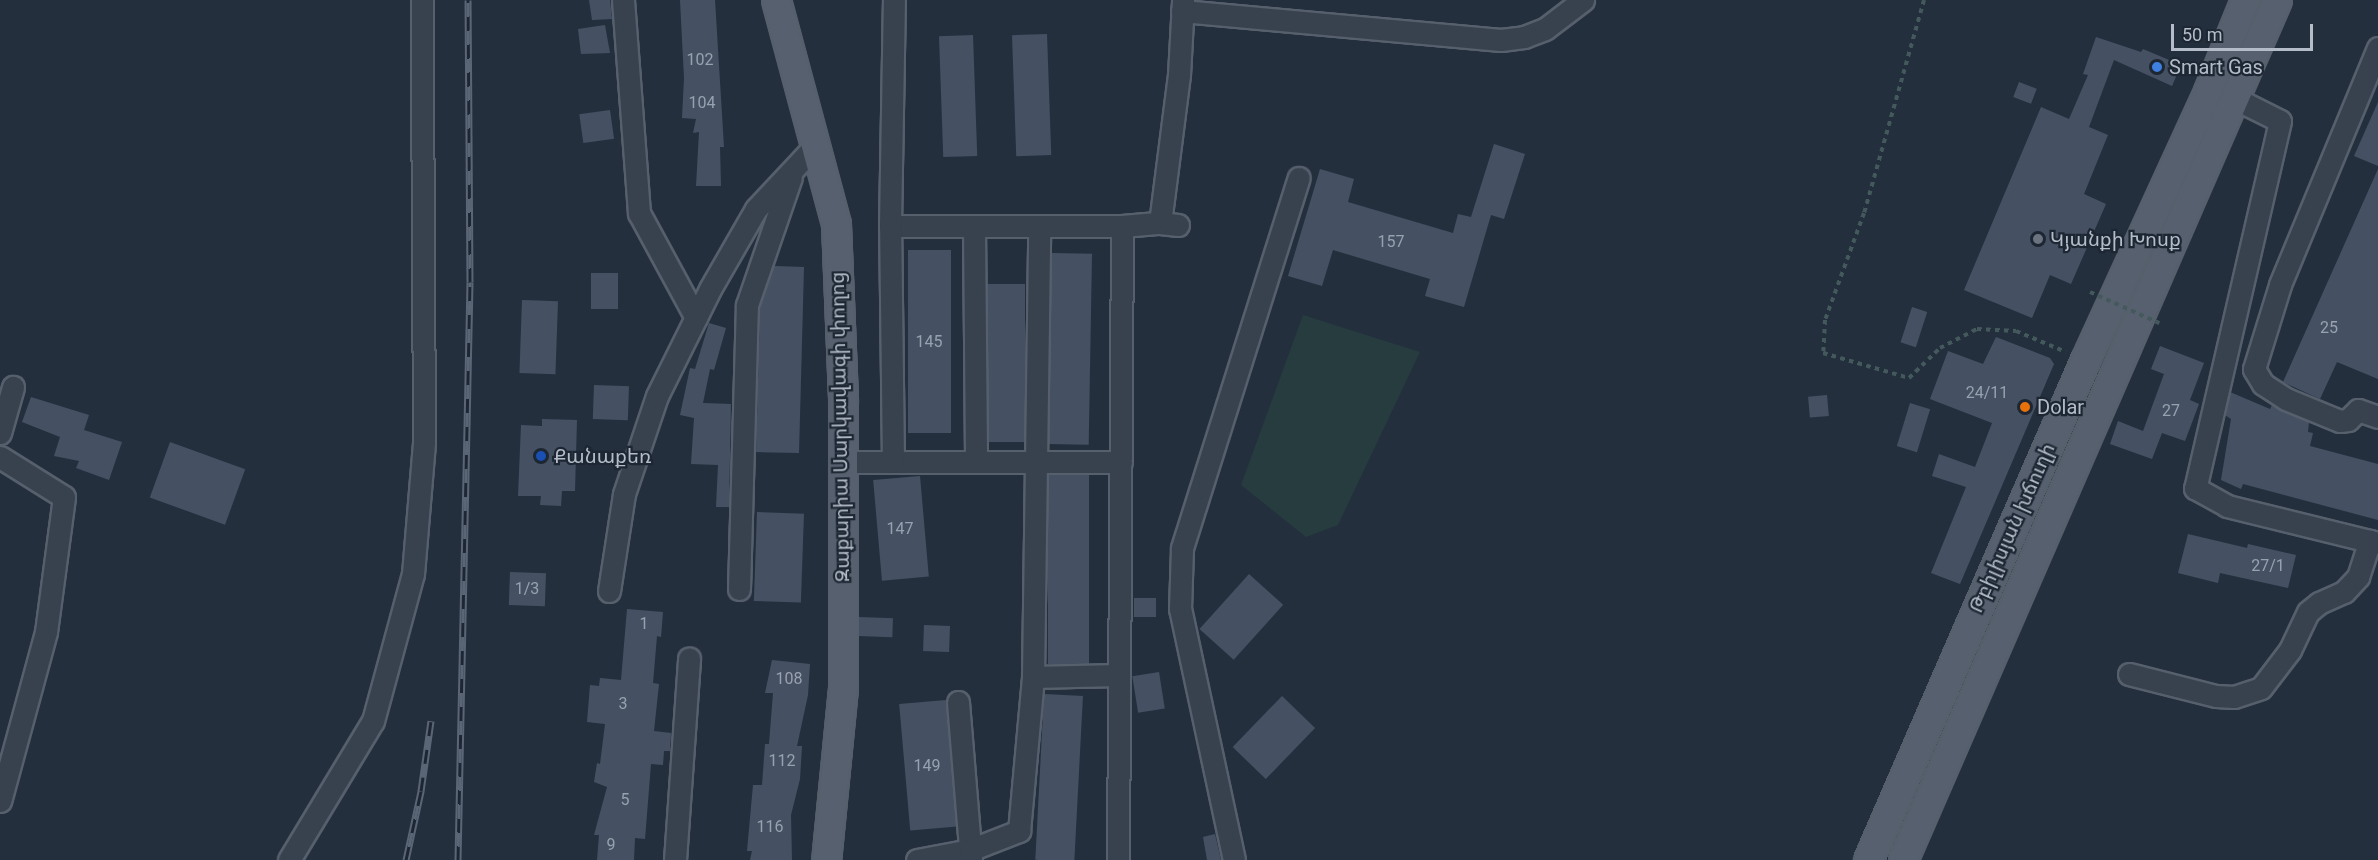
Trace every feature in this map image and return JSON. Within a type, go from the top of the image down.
[{"type":"main road","name":"Զաքարիա Սարկավագի փողոց","points":[[776,0],[836,224],[843,462],[843,688],[826,860]]},
{"type":"main road","name":"Թբիլիսյան խճուղի","points":[[1868,860],[2085,360],[2208,91],[2245,0]]},
{"type":"main road","name":"Թբիլիսյան խճուղի","points":[[1903,860],[2236,99],[2277,0]]},
{"type":"street","points":[[289,860],[373,721],[413,574],[424,443],[422,0]]},
{"type":"street","points":[[623,0],[639,213],[696,318]]},
{"type":"street","points":[[893,462],[890,226],[894,0]]},
{"type":"street","points":[[890,226],[1169,224],[1182,6],[1501,40],[1524,37],[1545,29],[1583,0]]},
{"type":"street","points":[[2378,48],[2280,285],[2254,369],[2263,384],[2286,399],[2340,421],[2348,420],[2358,410],[2378,417]]},
{"type":"street","points":[[2129,674],[2216,696],[2234,697],[2261,688],[2290,650],[2308,612],[2319,603],[2344,592],[2358,577],[2374,542],[2227,506],[2195,488],[2280,121],[2236,99]]},
{"type":"street","points":[[609,591],[624,494],[657,396],[696,318],[756,209],[814,147]]},
{"type":"street","points":[[739,589],[747,305],[794,168]]},
{"type":"street","points":[[1234,860],[1180,609],[1182,548],[1299,178]]},
{"type":"street","points":[[974,226],[976,462]]},
{"type":"street","points":[[917,860],[971,855],[1019,831],[1033,677],[1039,226]]},
{"type":"street","points":[[1118,860],[1122,226]]},
{"type":"street","points":[[0,433],[13,387]]},
{"type":"street","points":[[0,457],[64,497],[46,632],[0,801]]},
{"type":"street","points":[[843,462],[1121,462]]},
{"type":"street","points":[[675,860],[689,658]]},
{"type":"street","points":[[1033,677],[1119,675]]},
{"type":"street","points":[[958,702],[971,855]]},
{"type":"path","points":[[1924,0],[1864,213],[1825,320],[1823,353],[1909,378],[1940,348],[1977,328],[2016,331],[2085,360]]},
{"type":"path","points":[[2090,292],[2159,323]]},
{"type":"green space","points":[[1303,315],[1420,352],[1338,525],[1306,537],[1241,485]]},
{"type":"building","points":[[589,0],[610,0],[612,19],[592,20]]},
{"type":"building","points":[[680,0],[715,0],[724,147],[720,147],[721,186],[696,186],[699,132],[693,133],[696,119],[682,118],[684,78]]},
{"type":"building","points":[[605,25],[610,53],[581,54],[578,29]]},
{"type":"building","points":[[1047,34],[1051,155],[1016,156],[1012,35]]},
{"type":"building","points":[[973,35],[977,156],[943,157],[939,36]]},
{"type":"building","name":"Կյանքի Խոսք","points":[[2096,37],[2141,52],[2143,49],[2181,65],[2172,86],[2114,60],[2089,127],[2108,135],[2084,194],[2106,204],[2071,284],[2050,275],[2032,318],[1964,290],[2041,107],[2069,119],[2088,75],[2083,74]]},
{"type":"building","points":[[2019,82],[2037,89],[2031,104],[2013,97]]},
{"type":"building","points":[[2378,102],[2378,166],[2354,156]]},
{"type":"building","points":[[610,110],[614,139],[583,143],[579,114]]},
{"type":"building","points":[[1494,144],[1525,154],[1504,219],[1491,215],[1464,307],[1425,296],[1430,279],[1333,250],[1322,286],[1288,276],[1320,169],[1354,179],[1348,202],[1453,233],[1458,214],[1471,217]]},
{"type":"building","points":[[2378,169],[2378,379],[2337,362],[2320,399],[2283,382]]},
{"type":"building","points":[[908,250],[951,250],[951,433],[908,433]]},
{"type":"building","points":[[1051,253],[1092,254],[1089,445],[1048,444]]},
{"type":"building","points":[[774,266],[804,267],[799,453],[756,452],[760,307]]},
{"type":"building","points":[[591,273],[618,273],[618,309],[591,309]]},
{"type":"building","points":[[987,284],[1025,284],[1025,442],[987,442]]},
{"type":"building","points":[[522,300],[558,301],[555,374],[519,373]]},
{"type":"building","points":[[1912,307],[1927,312],[1916,347],[1901,342]]},
{"type":"building","points":[[709,323],[726,328],[714,370],[710,369],[703,403],[731,404],[729,507],[716,507],[718,465],[691,464],[694,418],[680,415],[690,368],[695,369]]},
{"type":"building","points":[[1996,337],[2050,358],[2054,364],[1960,584],[1931,573],[1966,487],[1932,476],[1939,454],[1975,467],[1992,423],[1930,399],[1948,351],[1983,364]]},
{"type":"building","points":[[2160,346],[2204,363],[2190,400],[2199,404],[2185,441],[2162,433],[2152,459],[2110,444],[2118,421],[2143,431],[2164,374],[2151,369]]},
{"type":"building","points":[[594,385],[629,386],[628,420],[593,419]]},
{"type":"building","points":[[2230,392],[2270,409],[2272,405],[2309,422],[2308,432],[2313,433],[2310,446],[2378,464],[2378,520],[2243,484],[2241,489],[2221,480],[2231,419],[2225,415]]},
{"type":"building","points":[[1827,395],[1829,416],[1810,418],[1808,397]]},
{"type":"building","points":[[31,397],[89,415],[84,430],[122,442],[109,480],[76,468],[79,461],[54,456],[60,437],[22,422]]},
{"type":"building","points":[[1910,403],[1930,409],[1917,452],[1897,446]]},
{"type":"building","points":[[542,419],[577,420],[575,491],[562,491],[561,506],[540,505],[541,496],[518,496],[521,425],[542,426]]},
{"type":"building","points":[[170,442],[245,469],[225,525],[150,497]]},
{"type":"building","points":[[1048,475],[1089,475],[1089,664],[1048,664]]},
{"type":"building","points":[[920,476],[929,577],[882,581],[873,480]]},
{"type":"building","points":[[757,512],[804,514],[801,603],[754,601]]},
{"type":"building","points":[[2188,534],[2247,548],[2248,544],[2296,555],[2288,588],[2220,573],[2218,583],[2178,573]]},
{"type":"building","points":[[510,572],[546,573],[545,606],[509,605]]},
{"type":"building","points":[[1249,574],[1283,605],[1234,660],[1199,629]]},
{"type":"building","points":[[1134,598],[1156,598],[1156,617],[1134,617]]},
{"type":"building","points":[[627,609],[663,612],[661,637],[657,636],[653,683],[659,684],[654,731],[671,733],[670,751],[664,751],[663,765],[651,764],[645,839],[635,838],[634,860],[597,860],[599,835],[594,835],[607,787],[594,782],[597,763],[600,764],[605,724],[587,722],[590,685],[599,686],[600,678],[621,680]]},
{"type":"building","points":[[859,617],[893,618],[892,637],[858,636]]},
{"type":"building","points":[[924,625],[950,626],[949,652],[923,651]]},
{"type":"building","points":[[772,660],[810,664],[808,695],[797,746],[802,746],[800,779],[791,815],[792,860],[750,860],[752,851],[747,851],[753,785],[762,785],[765,744],[769,744],[773,693],[765,693]]},
{"type":"building","points":[[1159,672],[1165,709],[1138,713],[1132,676]]},
{"type":"building","points":[[1044,694],[1083,696],[1074,860],[1035,860]]},
{"type":"building","points":[[1282,696],[1315,728],[1266,779],[1233,747]]},
{"type":"building","points":[[946,700],[957,827],[910,831],[899,704]]},
{"type":"building","points":[[1215,834],[1221,860],[1207,860],[1203,837]]},
{"type":"railway","points":[[458,860],[470,282],[468,0]]},
{"type":"railway","points":[[406,860],[421,791],[431,721]]},
{"type":"place","name":"Smart Gas","points":[[2157,67]]},
{"type":"place","name":"Կյանքի Խոսք","points":[[2038,239]]},
{"type":"place","name":"Dolar","points":[[2025,407]]},
{"type":"place","name":"Քանաքեռ","points":[[541,456]]}]
